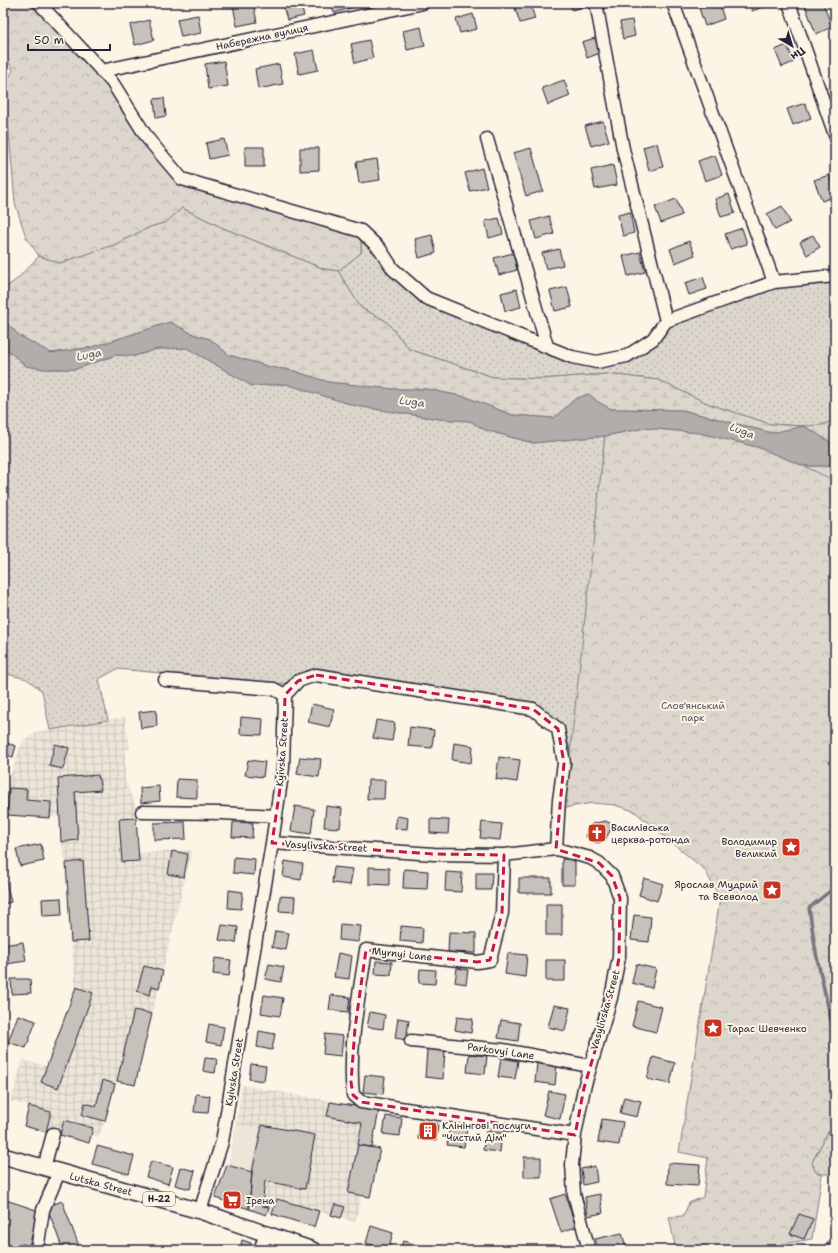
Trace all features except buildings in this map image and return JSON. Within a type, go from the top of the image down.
[{"type":"main road","name":"Lutska Street","points":[[3,1156],[200,1211],[312,1250]]},
{"type":"street","points":[[39,3],[112,82],[148,139],[182,179],[361,231],[380,249],[392,269],[426,298],[572,357],[597,362],[627,356],[653,339],[666,321],[774,282],[835,276]]},
{"type":"street","name":"Набережна вулиця","points":[[101,71],[423,3]]},
{"type":"street","points":[[596,3],[623,149],[666,321]]},
{"type":"street","points":[[673,3],[774,282]]},
{"type":"street","points":[[789,3],[835,136]]},
{"type":"street","points":[[487,139],[547,346]]},
{"type":"street","points":[[165,680],[274,690],[285,695],[298,681],[316,675],[533,709],[558,729],[564,763],[559,800],[556,849]]},
{"type":"street","name":"Kyivska Street","points":[[200,1211],[222,1142],[272,843],[283,768],[285,695]]},
{"type":"street","points":[[142,812],[222,813],[276,816]]},
{"type":"street","name":"Vasylivska Street","points":[[272,843],[434,854],[504,855],[556,849],[578,854],[599,863],[612,876],[620,898],[619,957],[615,983],[590,1066],[575,1135],[572,1164],[574,1194],[589,1250]]},
{"type":"street","name":"Myrnyi Lane","points":[[504,855],[502,913],[490,960],[477,962],[366,950],[355,1028],[351,1082],[353,1095],[361,1102],[575,1135]]},
{"type":"street","name":"Parkovyi Lane","points":[[411,1041],[503,1050],[590,1066]]},
{"type":"street","points":[[44,1168],[53,1134]]},
{"type":"street","points":[[37,1250],[43,1210],[59,1172]]},
{"type":"street","points":[[260,1250],[266,1234]]},
{"type":"highlighted area","points":[[316,675],[533,709],[558,729],[564,763],[556,849],[599,863],[612,876],[620,898],[619,957],[615,983],[584,1088],[575,1135],[361,1102],[353,1095],[351,1082],[355,1028],[366,950],[477,962],[490,960],[502,913],[504,855],[434,854],[272,843],[283,768],[285,695],[298,681]]},
{"type":"shaded area","points":[[125,717],[130,749],[125,749],[125,780],[135,805],[138,853],[192,850],[135,1085],[117,1081],[105,1121],[98,1137],[91,1135],[89,1143],[24,1126],[29,1106],[11,1101],[23,1060],[47,1066],[76,987],[71,942],[66,863],[61,842],[60,817],[7,815],[9,780],[22,742],[37,732]]},
{"type":"shaded area","points":[[242,1085],[379,1110],[372,1147],[380,1149],[370,1197],[362,1196],[355,1222],[319,1211],[314,1227],[268,1212],[266,1215],[249,1209],[252,1172],[261,1129],[236,1125]]},
{"type":"shaded area","points":[[236,1125],[261,1129],[252,1172],[227,1165]]},
{"type":"green space","points":[[3,3],[39,3],[101,71],[182,179],[361,231],[361,253],[338,271],[324,269],[223,228],[182,208],[167,222],[150,227],[114,245],[60,263],[39,256],[26,237],[15,203],[5,86],[13,70],[3,52]]},
{"type":"green space","points":[[182,208],[223,228],[324,269],[338,271],[361,308],[386,321],[409,349],[493,377],[541,379],[607,374],[658,380],[709,404],[770,424],[804,426],[772,433],[682,410],[611,409],[598,402],[589,394],[575,399],[554,418],[512,415],[466,397],[426,389],[393,389],[328,382],[294,371],[270,367],[229,355],[210,339],[195,335],[170,322],[93,347],[51,353],[20,336],[3,320],[3,289],[16,280],[39,256],[60,263],[114,245],[150,227],[167,222]]},
{"type":"green space","points":[[361,231],[426,298],[572,357],[627,356],[666,321],[774,282],[835,276],[835,420],[822,425],[804,426],[770,424],[709,404],[658,380],[607,374],[541,379],[493,377],[409,349],[386,321],[361,308],[338,271],[361,253]]},
{"type":"green space","points":[[3,346],[26,366],[45,369],[76,369],[116,355],[135,356],[157,349],[187,348],[252,386],[286,384],[356,406],[439,419],[470,421],[485,430],[533,443],[605,436],[571,755],[564,726],[537,703],[318,668],[283,684],[117,669],[99,679],[108,720],[50,730],[42,691],[27,679],[3,673]]},
{"type":"green space","points":[[835,420],[835,445],[804,426],[822,425]]},
{"type":"green space","name":"Слов'янський парк","points":[[645,428],[700,433],[757,447],[804,466],[835,466],[835,1126],[828,1132],[812,1162],[815,1171],[822,1175],[812,1239],[782,1244],[783,1250],[676,1250],[669,1217],[683,1216],[689,1203],[703,1197],[708,1158],[679,1152],[720,899],[705,870],[634,811],[615,805],[592,803],[564,808],[605,436]]},
{"type":"green space","points":[[804,466],[835,466],[835,481]]},
{"type":"green space","points":[[835,1126],[835,1174],[818,1174],[812,1167],[812,1162],[828,1132]]},
{"type":"water","name":"Luga","points":[[3,320],[20,336],[51,353],[93,347],[170,322],[195,335],[210,339],[229,355],[270,367],[294,371],[328,382],[393,389],[426,389],[466,397],[512,415],[554,418],[575,399],[589,394],[598,402],[611,409],[682,410],[772,433],[804,426],[835,445],[835,466],[804,466],[757,447],[700,433],[645,428],[605,436],[533,443],[485,430],[470,421],[439,419],[356,406],[286,384],[252,386],[187,348],[157,349],[135,356],[116,355],[76,369],[45,369],[26,366],[3,346]]},
{"type":"waterway","points":[[835,887],[809,908],[816,953],[835,1038]]},
{"type":"place","name":"Василівська церква-ротонда","points":[[597,833]]},
{"type":"place","name":"Володимир Великий","points":[[791,847]]},
{"type":"place","name":"Ярослав Мудрий та Всеволод","points":[[772,890]]},
{"type":"place","name":"Тарас Шевченко","points":[[713,1028]]},
{"type":"place","name":"Клінінгові послуги \"Чистий Дім\"","points":[[428,1131]]},
{"type":"place","name":"Ірена","points":[[232,1200]]}]
